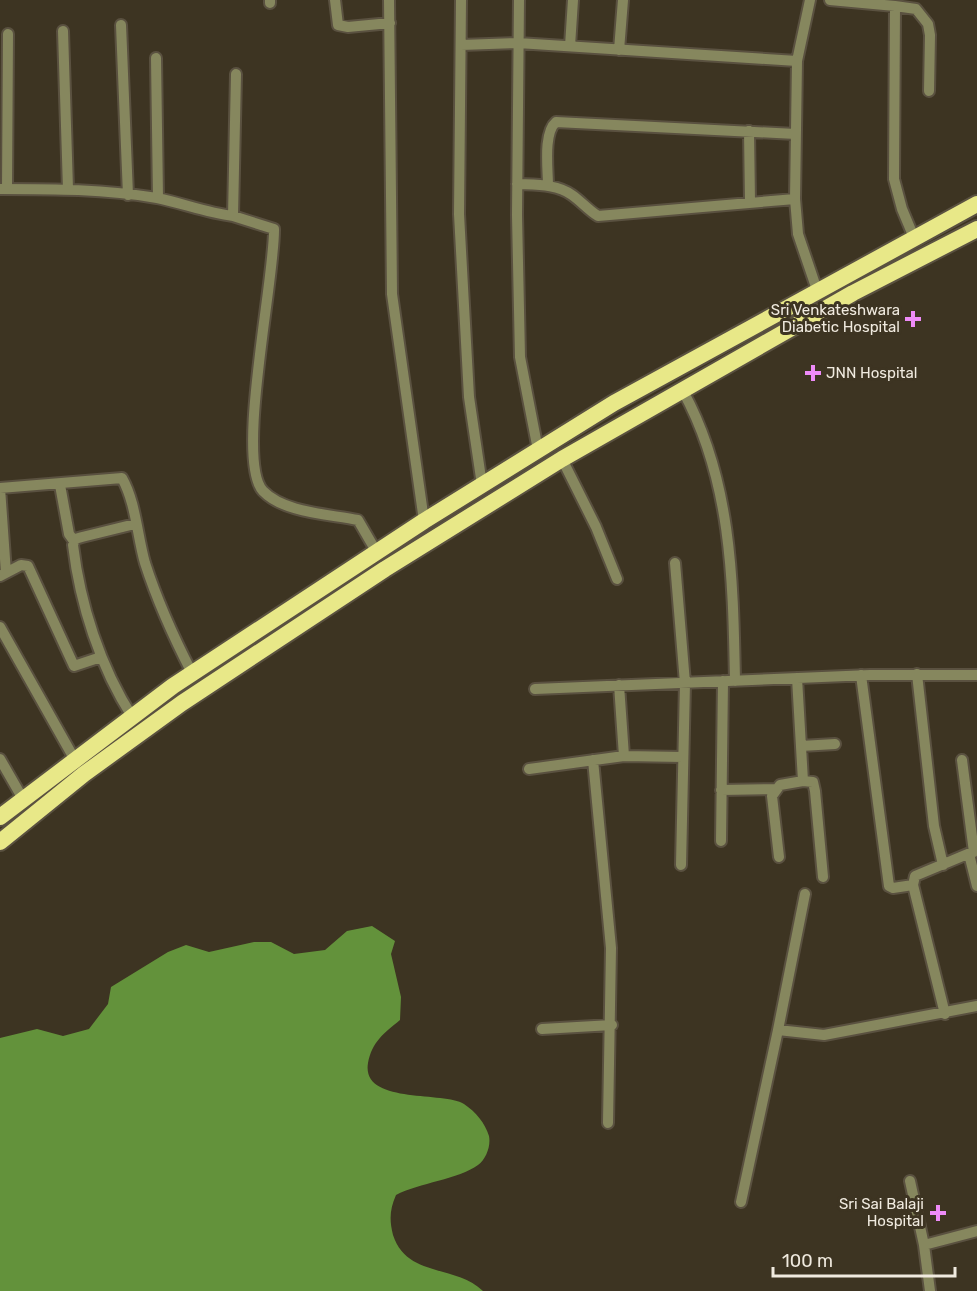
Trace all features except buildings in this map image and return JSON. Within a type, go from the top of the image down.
[{"type":"highway","points":[[0,817],[192,673],[376,551],[614,403],[977,204]]},
{"type":"highway","points":[[0,842],[84,774],[218,678],[385,569],[562,459],[833,305],[977,229]]},
{"type":"highway","points":[[821,288],[833,305]]},
{"type":"highway","points":[[681,368],[687,389]]},
{"type":"street","points":[[335,0],[338,25],[348,27],[390,23]]},
{"type":"street","points":[[389,0],[392,294],[424,521]]},
{"type":"street","points":[[461,0],[459,214],[469,398],[482,485]]},
{"type":"street","points":[[519,0],[517,184],[520,357],[538,450]]},
{"type":"street","points":[[570,46],[573,0]]},
{"type":"street","points":[[619,50],[623,0]]},
{"type":"street","points":[[810,0],[797,61],[795,199],[798,234],[821,288]]},
{"type":"street","points":[[830,0],[916,9],[928,24],[929,92]]},
{"type":"street","points":[[896,6],[894,179],[915,240]]},
{"type":"street","points":[[121,25],[128,195]]},
{"type":"street","points":[[63,31],[68,189]]},
{"type":"street","points":[[8,34],[4,189],[68,189],[158,198],[208,213],[233,216],[274,229],[254,426],[252,459],[255,477],[261,489],[270,498],[291,506],[358,520],[376,551]]},
{"type":"street","points":[[461,45],[518,43],[797,61]]},
{"type":"street","points":[[156,58],[158,198]]},
{"type":"street","points":[[233,216],[236,74]]},
{"type":"street","points":[[548,186],[549,136],[551,126],[556,122],[796,134]]},
{"type":"street","points":[[749,131],[750,202]]},
{"type":"street","points":[[517,184],[548,186],[573,195],[584,207],[598,216],[795,199]]},
{"type":"street","points":[[687,389],[712,456],[723,501],[730,563],[729,681],[721,790],[721,841]]},
{"type":"street","points":[[562,459],[596,527],[617,579]]},
{"type":"street","points":[[101,657],[74,666],[28,566],[21,566],[3,575],[0,488],[60,485],[122,478],[131,502],[145,562],[176,642],[192,673]]},
{"type":"street","points":[[60,485],[69,534],[74,541],[77,567],[101,657],[116,692],[133,718]]},
{"type":"street","points":[[74,541],[135,524]]},
{"type":"street","points":[[675,563],[685,683],[681,865]]},
{"type":"street","points":[[0,627],[75,760]]},
{"type":"street","points":[[917,674],[934,826],[943,865]]},
{"type":"street","points":[[535,689],[861,675],[977,675]]},
{"type":"street","points":[[861,675],[889,886],[892,888],[914,885]]},
{"type":"street","points":[[797,678],[803,781]]},
{"type":"street","points":[[619,686],[624,756]]},
{"type":"street","points":[[801,746],[835,744]]},
{"type":"street","points":[[529,769],[624,756],[683,757]]},
{"type":"street","points":[[0,759],[22,799]]},
{"type":"street","points":[[593,760],[611,948],[612,1025],[608,1124]]},
{"type":"street","points":[[963,760],[977,886]]},
{"type":"street","points":[[721,790],[775,789],[788,782],[813,782],[823,877]]},
{"type":"street","points":[[775,789],[772,796],[779,857]]},
{"type":"street","points":[[945,1014],[914,885],[915,876],[973,852]]},
{"type":"street","points":[[741,1202],[805,894]]},
{"type":"street","points":[[778,1030],[824,1035],[945,1014],[977,1006]]},
{"type":"street","points":[[542,1029],[612,1025]]},
{"type":"street","points":[[910,1181],[924,1245],[930,1291]]},
{"type":"street","points":[[924,1245],[977,1232]]},
{"type":"shaded area","points":[[372,926],[395,941],[391,954],[401,997],[400,1020],[372,1049],[368,1063],[369,1076],[377,1085],[390,1091],[454,1100],[464,1104],[476,1114],[489,1136],[486,1156],[478,1165],[470,1170],[396,1195],[391,1214],[393,1235],[400,1249],[409,1258],[459,1277],[483,1291],[0,1291],[0,1038],[37,1029],[63,1036],[89,1029],[108,1004],[111,987],[168,952],[186,945],[209,952],[254,942],[271,942],[294,954],[325,950],[347,931]]},
{"type":"place","name":"Sri Venkateshwara Diabetic Hospital","points":[[913,319]]},
{"type":"place","name":"JNN Hospital","points":[[813,373]]},
{"type":"place","name":"Sri Sai Balaji Hospital","points":[[938,1213]]}]
